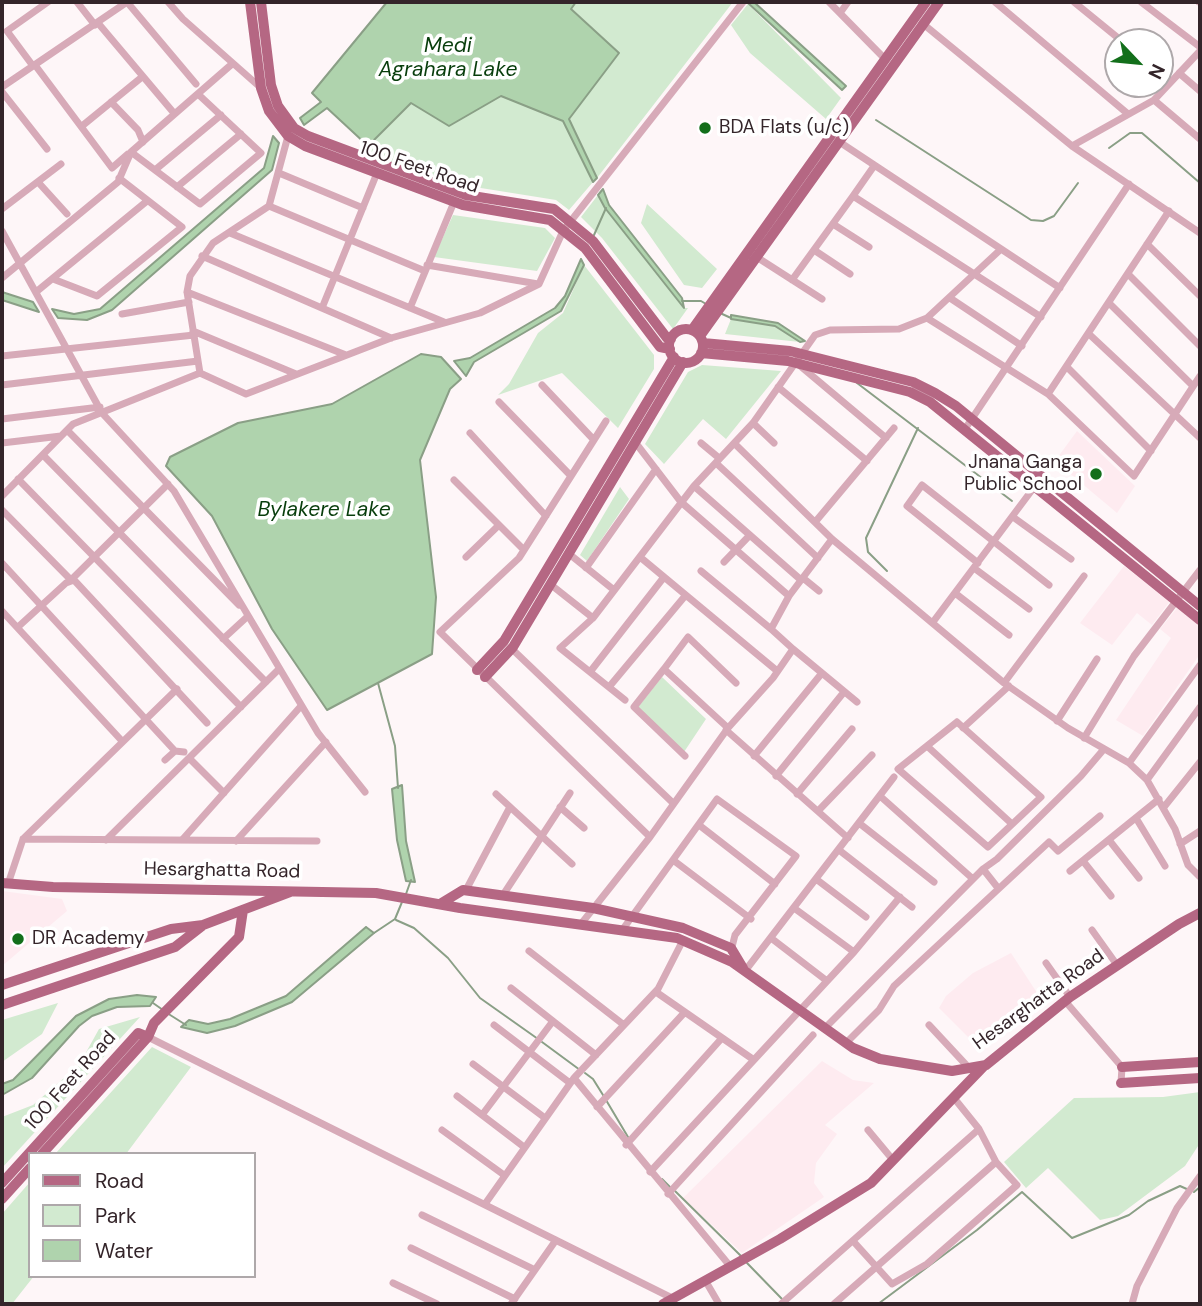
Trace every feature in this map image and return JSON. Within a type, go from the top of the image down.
[{"type":"main road","name":"100 Feet Road","points":[[250,2],[261,88],[283,123],[301,139],[377,173],[454,202],[547,219],[566,226]]},
{"type":"main road","name":"100 Feet Road","points":[[261,2],[268,73],[288,136],[466,195],[552,209],[597,255],[660,347],[675,352]]},
{"type":"main road","points":[[723,291],[755,256],[838,141],[919,21],[926,2]]},
{"type":"main road","points":[[675,352],[693,361],[700,335],[723,291],[885,59],[939,2]]},
{"type":"main road","points":[[481,673],[511,648],[635,442],[675,352],[681,330],[799,358],[910,392],[940,408],[968,425],[1180,597],[1200,620]]},
{"type":"main road","points":[[481,673],[504,641],[675,352]]},
{"type":"main road","points":[[1180,597],[1200,606]]},
{"type":"main road","name":"Hesarghatta Road","points":[[5,883],[376,893],[677,938],[732,962],[846,1043],[880,1059],[952,1071],[986,1065],[1067,999],[1200,913]]},
{"type":"main road","points":[[2,985],[171,929],[203,925],[298,889]]},
{"type":"main road","points":[[440,904],[466,890],[593,908],[683,928],[731,948]]},
{"type":"main road","points":[[148,1037],[153,1023],[239,937],[243,910]]},
{"type":"main road","points":[[2,1005],[175,947],[203,925]]},
{"type":"main road","name":"Hesarghatta Road","points":[[731,948],[745,971]]},
{"type":"main road","name":"100 Feet Road","points":[[30,1152],[138,1033],[148,1037],[44,1152]]},
{"type":"main road","points":[[1122,1067],[1200,1062]]},
{"type":"main road","points":[[663,1304],[871,1183],[986,1065]]},
{"type":"main road","points":[[1121,1083],[1200,1078]]},
{"type":"main road","name":"100 Feet Road","points":[[2,1183],[28,1154]]},
{"type":"main road","points":[[2,1199],[28,1170]]},
{"type":"street","points":[[48,2],[7,32],[112,168],[232,64]]},
{"type":"street","points":[[77,2],[173,112]]},
{"type":"street","points":[[47,149],[2,90],[127,2],[197,84]]},
{"type":"street","points":[[168,2],[261,88]]},
{"type":"street","points":[[2,496],[73,424],[200,373],[246,394],[391,338],[480,313],[539,284],[566,226],[743,2]]},
{"type":"street","points":[[829,2],[885,59]]},
{"type":"street","points":[[840,13],[848,2]]},
{"type":"street","points":[[995,2],[1128,114]]},
{"type":"street","points":[[1007,11],[1013,2]]},
{"type":"street","points":[[1074,2],[1106,28]]},
{"type":"street","points":[[1141,2],[1200,49],[1174,79]]},
{"type":"street","points":[[919,21],[1072,146],[1200,233]]},
{"type":"street","points":[[1179,73],[1200,91]]},
{"type":"street","points":[[82,126],[142,77]]},
{"type":"street","points":[[131,152],[200,204],[261,153],[199,95]]},
{"type":"street","points":[[1072,146],[1154,100],[1200,139]]},
{"type":"street","points":[[2,278],[120,178],[131,152],[143,142],[142,135],[111,102]]},
{"type":"street","points":[[155,170],[221,115]]},
{"type":"street","points":[[177,187],[240,134]]},
{"type":"street","points":[[200,373],[187,292],[190,276],[202,256],[229,233],[269,206],[288,136]]},
{"type":"street","points":[[838,141],[1060,288]]},
{"type":"street","points":[[2,209],[61,164]]},
{"type":"street","points":[[792,280],[874,166]]},
{"type":"street","points":[[279,173],[362,208]]},
{"type":"street","points":[[322,308],[377,173]]},
{"type":"street","points":[[52,279],[97,296],[182,227],[120,178]]},
{"type":"street","points":[[38,182],[67,214]]},
{"type":"street","points":[[968,425],[1129,184]]},
{"type":"street","points":[[853,196],[1041,317]]},
{"type":"street","points":[[36,292],[147,201]]},
{"type":"street","points":[[410,308],[454,202]]},
{"type":"street","points":[[269,206],[426,268],[539,284]]},
{"type":"street","points":[[1048,394],[1169,211]]},
{"type":"street","points":[[833,224],[869,247]]},
{"type":"street","points":[[2,231],[102,413],[168,484],[301,706],[365,792]]},
{"type":"street","points":[[229,233],[444,322]]},
{"type":"street","points":[[1147,244],[1200,296]]},
{"type":"street","points":[[814,250],[850,274]]},
{"type":"street","points":[[625,700],[560,648],[593,618],[694,486],[753,423],[815,335],[830,330],[899,328],[927,318],[1000,250]]},
{"type":"street","points":[[202,256],[391,338]]},
{"type":"street","points":[[755,256],[822,299]]},
{"type":"street","points":[[1128,274],[1200,346]]},
{"type":"street","points":[[187,292],[346,355]]},
{"type":"street","points":[[950,298],[1022,346]]},
{"type":"street","points":[[122,314],[189,302]]},
{"type":"street","points":[[1109,303],[1193,386]]},
{"type":"street","points":[[927,318],[1048,394],[1135,476],[1200,376]]},
{"type":"street","points":[[2,356],[194,333],[296,374]]},
{"type":"street","points":[[1089,334],[1200,438]]},
{"type":"street","points":[[799,358],[886,438]]},
{"type":"street","points":[[2,385],[198,360]]},
{"type":"street","points":[[1067,367],[1151,451]]},
{"type":"street","points":[[541,385],[594,440]]},
{"type":"street","points":[[778,387],[867,461]]},
{"type":"street","points":[[499,402],[571,477]]},
{"type":"street","points":[[2,419],[122,405]]},
{"type":"street","points":[[606,421],[524,550],[484,594],[440,632],[650,837]]},
{"type":"street","points":[[753,423],[774,443]]},
{"type":"street","points":[[817,522],[894,428]]},
{"type":"street","points":[[2,443],[64,433]]},
{"type":"street","points":[[64,433],[144,508],[247,615]]},
{"type":"street","points":[[470,433],[546,516]]},
{"type":"street","points":[[635,442],[681,502],[789,596]]},
{"type":"street","points":[[701,443],[818,558]]},
{"type":"street","points":[[735,444],[832,539],[1007,684],[1057,721],[1129,763],[1147,780],[1164,807],[1188,865],[1200,877]]},
{"type":"street","points":[[43,455],[266,682]]},
{"type":"street","points":[[586,568],[656,469]]},
{"type":"street","points":[[19,479],[241,707]]},
{"type":"street","points":[[454,481],[524,550]]},
{"type":"street","points":[[933,622],[1038,482]]},
{"type":"street","points":[[18,627],[71,580],[168,484]]},
{"type":"street","points":[[1029,609],[906,506],[922,485],[1049,585]]},
{"type":"street","points":[[694,486],[819,591]]},
{"type":"street","points":[[2,510],[177,688],[207,723]]},
{"type":"street","points":[[1013,517],[1071,559]]},
{"type":"street","points":[[466,557],[499,525]]},
{"type":"street","points":[[724,562],[750,535]]},
{"type":"street","points":[[771,629],[789,596],[832,539]]},
{"type":"street","points":[[568,553],[614,590]]},
{"type":"street","points":[[640,557],[776,670]]},
{"type":"street","points":[[2,563],[175,751],[187,755],[224,793]]},
{"type":"street","points":[[1084,738],[1134,656],[1200,570]]},
{"type":"street","points":[[701,571],[857,702]]},
{"type":"street","points":[[963,728],[1007,684],[1084,576]]},
{"type":"street","points":[[590,672],[664,577]]},
{"type":"street","points":[[550,584],[593,618]]},
{"type":"street","points":[[955,593],[1009,635]]},
{"type":"street","points":[[609,687],[685,596]]},
{"type":"street","points":[[2,611],[122,741]]},
{"type":"street","points":[[223,639],[247,615]]},
{"type":"street","points":[[685,756],[634,707],[688,637],[736,683]]},
{"type":"street","points":[[511,648],[673,803]]},
{"type":"street","points":[[581,923],[650,837],[727,729],[773,678],[793,649]]},
{"type":"street","points":[[1057,721],[1097,659]]},
{"type":"street","points":[[1129,763],[1200,665]]},
{"type":"street","points":[[106,840],[187,755],[279,669]]},
{"type":"street","points":[[664,669],[754,756],[848,838]]},
{"type":"street","points":[[754,756],[822,673]]},
{"type":"street","points":[[5,883],[23,839],[177,688]]},
{"type":"street","points":[[776,776],[844,692]]},
{"type":"street","points":[[182,840],[301,706]]},
{"type":"street","points":[[1147,780],[1200,707]]},
{"type":"street","points":[[957,722],[1041,797],[988,847],[898,769],[927,746],[957,722]]},
{"type":"street","points":[[797,794],[852,729]]},
{"type":"street","points":[[236,841],[326,742]]},
{"type":"street","points":[[927,746],[1012,824]]},
{"type":"street","points":[[825,1028],[983,869],[998,859],[1104,749]]},
{"type":"street","points":[[165,760],[175,751]]},
{"type":"street","points":[[819,810],[872,755]]},
{"type":"street","points":[[1164,807],[1200,762]]},
{"type":"street","points":[[745,971],[894,777]]},
{"type":"street","points":[[503,895],[570,793]]},
{"type":"street","points":[[496,794],[572,864]]},
{"type":"street","points":[[880,796],[973,879]]},
{"type":"street","points":[[623,929],[717,799],[796,856],[751,919],[735,935],[731,948],[732,962]]},
{"type":"street","points":[[1070,871],[1159,799]]},
{"type":"street","points":[[466,890],[510,807]]},
{"type":"street","points":[[560,807],[584,828]]},
{"type":"street","points":[[846,1043],[879,1010],[886,996],[907,974],[1049,842],[1058,852],[1100,816]]},
{"type":"street","points":[[1136,818],[1165,866]]},
{"type":"street","points":[[859,823],[934,883]]},
{"type":"street","points":[[699,825],[775,884]]},
{"type":"street","points":[[1181,844],[1200,831]]},
{"type":"street","points":[[23,839],[317,841]]},
{"type":"street","points":[[1109,840],[1139,878]]},
{"type":"street","points":[[839,849],[912,907]]},
{"type":"street","points":[[673,860],[751,919]]},
{"type":"street","points":[[1083,861],[1111,896]]},
{"type":"street","points":[[983,869],[998,888]]},
{"type":"street","points":[[816,878],[866,917]]},
{"type":"street","points":[[650,1172],[854,952],[900,897]]},
{"type":"street","points":[[793,908],[854,952]]},
{"type":"street","points":[[1092,930],[1117,965]]},
{"type":"street","points":[[771,938],[827,981]]},
{"type":"street","points":[[485,1204],[572,1081],[656,992],[682,943]]},
{"type":"street","points":[[528,951],[624,1025]]},
{"type":"street","points":[[892,962],[907,974]]},
{"type":"street","points":[[1046,962],[1067,999],[1122,1067],[1121,1083]]},
{"type":"street","points":[[511,988],[596,1055]]},
{"type":"street","points":[[656,992],[754,1060]]},
{"type":"street","points":[[597,1107],[685,1012]]},
{"type":"street","points":[[482,1115],[552,1021]]},
{"type":"street","points":[[494,1025],[572,1081],[597,1107],[730,1266]]},
{"type":"street","points":[[929,1025],[969,1068]]},
{"type":"street","points":[[668,1194],[813,1035]]},
{"type":"street","points":[[148,1037],[674,1299]]},
{"type":"street","points":[[626,1144],[722,1038]]},
{"type":"street","points":[[473,1065],[545,1118]]},
{"type":"street","points":[[457,1096],[524,1147]]},
{"type":"street","points":[[853,1241],[892,1284],[927,1264],[1017,1185],[996,1162],[979,1129],[954,1098]]},
{"type":"street","points":[[781,1304],[979,1129]]},
{"type":"street","points":[[442,1130],[504,1175]]},
{"type":"street","points":[[868,1130],[893,1160]]},
{"type":"street","points":[[834,1304],[996,1162]]},
{"type":"street","points":[[1132,1304],[1137,1286],[1200,1176]]},
{"type":"street","points":[[422,1214],[535,1270]]},
{"type":"street","points":[[411,1248],[513,1302],[556,1240]]},
{"type":"street","points":[[705,1280],[719,1304]]},
{"type":"street","points":[[393,1283],[437,1304]]},
{"type":"shaded area","name":"Jnana Ganga Public School","points":[[1077,431],[1135,486],[1117,513],[1055,461]]},
{"type":"shaded area","points":[[1124,566],[1170,601],[1152,625],[1137,613],[1112,645],[1080,623]]},
{"type":"shaded area","points":[[1177,608],[1200,626],[1200,654],[1143,736],[1116,720],[1171,638],[1160,629]]},
{"type":"shaded area","name":"DR Academy","points":[[2,891],[62,899],[67,911],[2,966]]},
{"type":"shaded area","points":[[1011,953],[1043,1002],[981,1050],[939,1008],[946,996],[973,973]]},
{"type":"shaded area","points":[[822,1061],[853,1080],[874,1083],[825,1125],[837,1134],[816,1163],[814,1183],[824,1197],[742,1253],[683,1198]]},
{"type":"green space","points":[[576,2],[733,2],[597,178],[569,119],[619,53],[571,8]]},
{"type":"green space","points":[[748,4],[841,98],[826,119],[750,53],[731,25]]},
{"type":"green space","points":[[501,96],[563,120],[593,182],[569,210],[556,200],[462,185],[364,153],[411,102],[449,126]]},
{"type":"green space","points":[[598,195],[684,308],[688,308],[673,329],[602,238],[581,217]]},
{"type":"green space","points":[[647,204],[717,269],[702,288],[684,285],[641,223]]},
{"type":"green space","points":[[453,215],[545,228],[555,238],[537,271],[434,257]]},
{"type":"green space","points":[[584,265],[654,355],[654,369],[618,428],[562,373],[498,395],[509,384],[538,333],[563,313]]},
{"type":"green space","points":[[731,319],[775,326],[800,342],[725,334]]},
{"type":"green space","points":[[702,365],[781,371],[726,439],[703,419],[664,464],[645,444],[688,372]]},
{"type":"green space","points":[[620,487],[629,499],[587,561],[580,555]]},
{"type":"green space","points":[[662,677],[706,719],[684,752],[638,707]]},
{"type":"green space","points":[[58,1003],[42,1034],[2,1062],[2,1020]]},
{"type":"green space","points":[[140,1017],[2,1168],[2,1117],[33,1105],[79,1065],[99,1029]]},
{"type":"green space","points":[[152,1047],[191,1067],[127,1152],[57,1152]]},
{"type":"green space","points":[[1200,1092],[1200,1143],[1185,1166],[1118,1216],[1100,1220],[1048,1168],[1026,1188],[1004,1162],[1074,1098],[1163,1097]]},
{"type":"green space","points":[[28,1184],[28,1278],[32,1278],[12,1304],[2,1304],[2,1214]]},
{"type":"water","name":"Medi Agrahara Lake","points":[[387,2],[576,2],[571,9],[619,53],[569,119],[597,178],[593,182],[563,121],[501,96],[449,126],[411,103],[368,146],[327,108],[304,125],[300,118],[321,102],[312,93]]},
{"type":"water","points":[[754,2],[846,86],[842,90],[748,3]]},
{"type":"water","points":[[273,136],[279,143],[272,170],[112,310],[87,320],[58,318],[52,309],[74,314],[100,309],[264,168]]},
{"type":"water","points":[[603,189],[609,205],[682,298],[684,308],[605,208],[598,195]]},
{"type":"water","points":[[581,259],[584,265],[561,311],[474,362],[466,376],[454,361],[470,358],[555,308],[565,296]]},
{"type":"water","points":[[2,292],[33,302],[39,312],[2,300]]},
{"type":"water","points":[[731,315],[778,323],[805,341],[800,342],[775,326],[731,319]]},
{"type":"water","name":"Bylakere Lake","points":[[421,354],[441,357],[461,379],[450,389],[420,460],[436,597],[432,654],[327,710],[272,629],[212,516],[166,466],[170,457],[238,423],[332,404]]},
{"type":"water","points":[[402,785],[406,841],[415,882],[406,881],[397,840],[392,789]]},
{"type":"water","points":[[366,927],[374,933],[292,1002],[235,1026],[207,1033],[181,1027],[189,1020],[208,1024],[230,1019],[286,996]]},
{"type":"water","points":[[137,995],[156,997],[150,1006],[117,1007],[92,1016],[79,1026],[32,1078],[2,1095],[2,1084],[13,1080],[76,1016],[109,999]]},
{"type":"waterway","points":[[876,120],[1031,220],[1043,221],[1054,216],[1078,183]]},
{"type":"waterway","points":[[1109,148],[1130,133],[1142,133],[1200,183]]},
{"type":"waterway","points":[[594,235],[606,208]]},
{"type":"waterway","points":[[682,301],[701,301],[706,304]]},
{"type":"waterway","points":[[720,313],[731,318]]},
{"type":"waterway","points":[[857,383],[1012,501]]},
{"type":"waterway","points":[[887,571],[868,552],[866,538],[918,428]]},
{"type":"waterway","points":[[378,683],[395,746],[398,788]]},
{"type":"waterway","points":[[406,894],[411,880]]},
{"type":"waterway","points":[[374,933],[395,919],[402,902]]},
{"type":"waterway","points":[[396,920],[414,928],[448,958],[480,998],[538,1039]]},
{"type":"waterway","points":[[153,1003],[163,1010]]},
{"type":"waterway","points":[[167,1013],[186,1025]]},
{"type":"waterway","points":[[542,1042],[580,1070]]},
{"type":"waterway","points":[[585,1073],[593,1079],[603,1095]]},
{"type":"waterway","points":[[606,1100],[628,1137]]},
{"type":"waterway","points":[[662,1179],[671,1188]]},
{"type":"waterway","points":[[878,1304],[977,1230],[1022,1192],[1072,1238],[1129,1215],[1148,1201],[1180,1186],[1189,1190]]},
{"type":"waterway","points":[[1194,1192],[1200,1187]]},
{"type":"waterway","points":[[675,1191],[741,1256]]},
{"type":"waterway","points":[[747,1263],[782,1299]]},
{"type":"place","name":"BDA Flats (u/c)","points":[[705,128]]},
{"type":"place","name":"Jnana Ganga Public School","points":[[1096,474]]},
{"type":"place","name":"DR Academy","points":[[18,939]]}]
